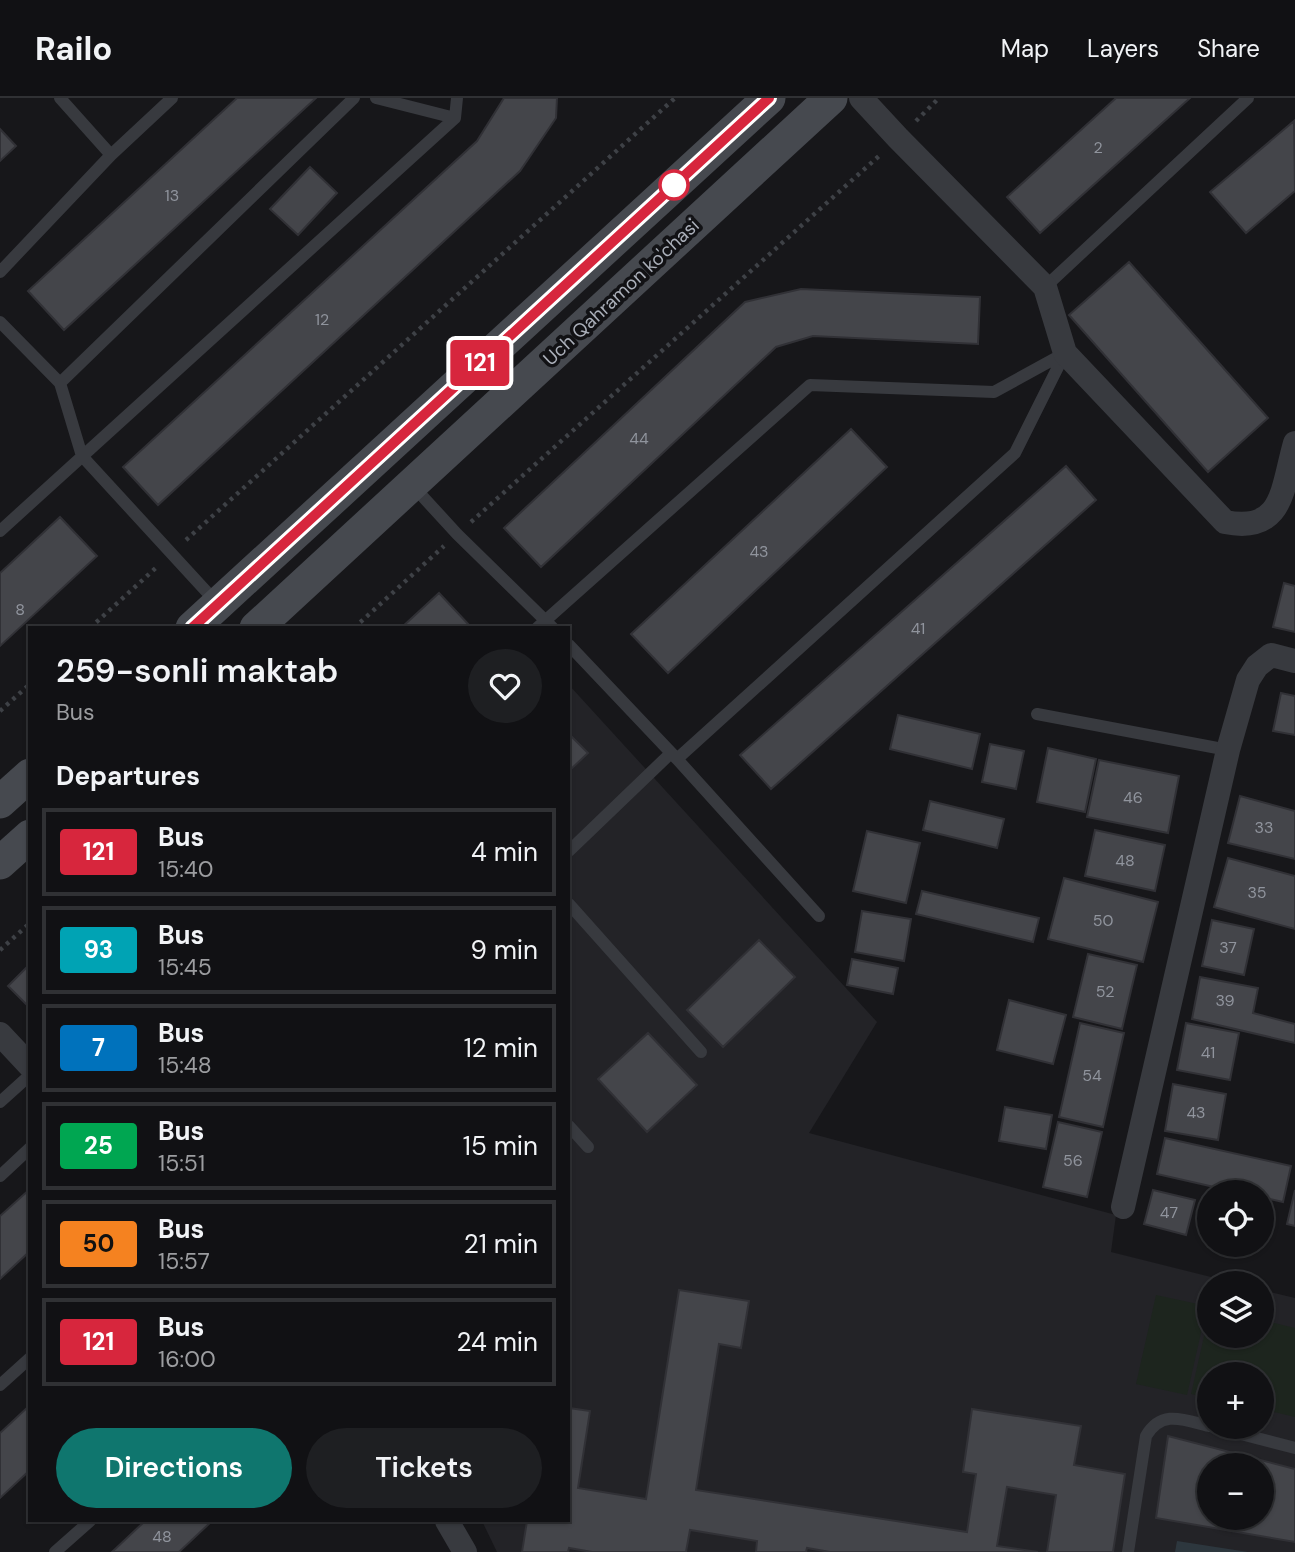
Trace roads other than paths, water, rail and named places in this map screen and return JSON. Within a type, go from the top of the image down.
[{"type":"main road","points":[[194,626],[769,98]]},
{"type":"main road","name":"Uch Qahramon ko'chasi","points":[[258,626],[831,98]]},
{"type":"main road","points":[[0,802],[28,777]]},
{"type":"main road","points":[[0,863],[28,838]]},
{"type":"street","points":[[861,98],[1045,287],[1065,353],[1225,522],[1243,526],[1260,523],[1275,510],[1295,443]]},
{"type":"street","points":[[1123,1207],[1228,750],[1248,680],[1257,666],[1283,658]]},
{"type":"street","points":[[0,1034],[28,1064]]},
{"type":"street","points":[[448,1522],[465,1552]]},
{"type":"lane","points":[[60,98],[111,155]]},
{"type":"lane","points":[[0,272],[111,155],[172,98]]},
{"type":"lane","points":[[60,383],[354,98]]},
{"type":"lane","points":[[376,98],[455,118]]},
{"type":"lane","points":[[0,531],[455,118],[457,98]]},
{"type":"lane","points":[[1045,287],[1248,98]]},
{"type":"lane","points":[[0,322],[60,383],[82,456],[218,604]]},
{"type":"lane","points":[[412,485],[545,626],[810,385],[994,391],[1065,353]]},
{"type":"lane","points":[[570,850],[1015,453],[1065,353]]},
{"type":"lane","points":[[570,646],[819,916]]},
{"type":"lane","points":[[1037,714],[1228,750]]},
{"type":"lane","points":[[570,905],[701,1052]]},
{"type":"lane","points":[[0,1102],[28,1077]]},
{"type":"lane","points":[[570,1127],[588,1147]]},
{"type":"lane","points":[[0,1176],[28,1151]]},
{"type":"lane","points":[[0,1385],[28,1360]]},
{"type":"lane","points":[[1128,1552],[1146,1436],[1153,1424],[1166,1419],[1177,1418],[1197,1423]]},
{"type":"lane","points":[[1260,1439],[1295,1448]]},
{"type":"lane","points":[[55,1552],[89,1522]]}]
